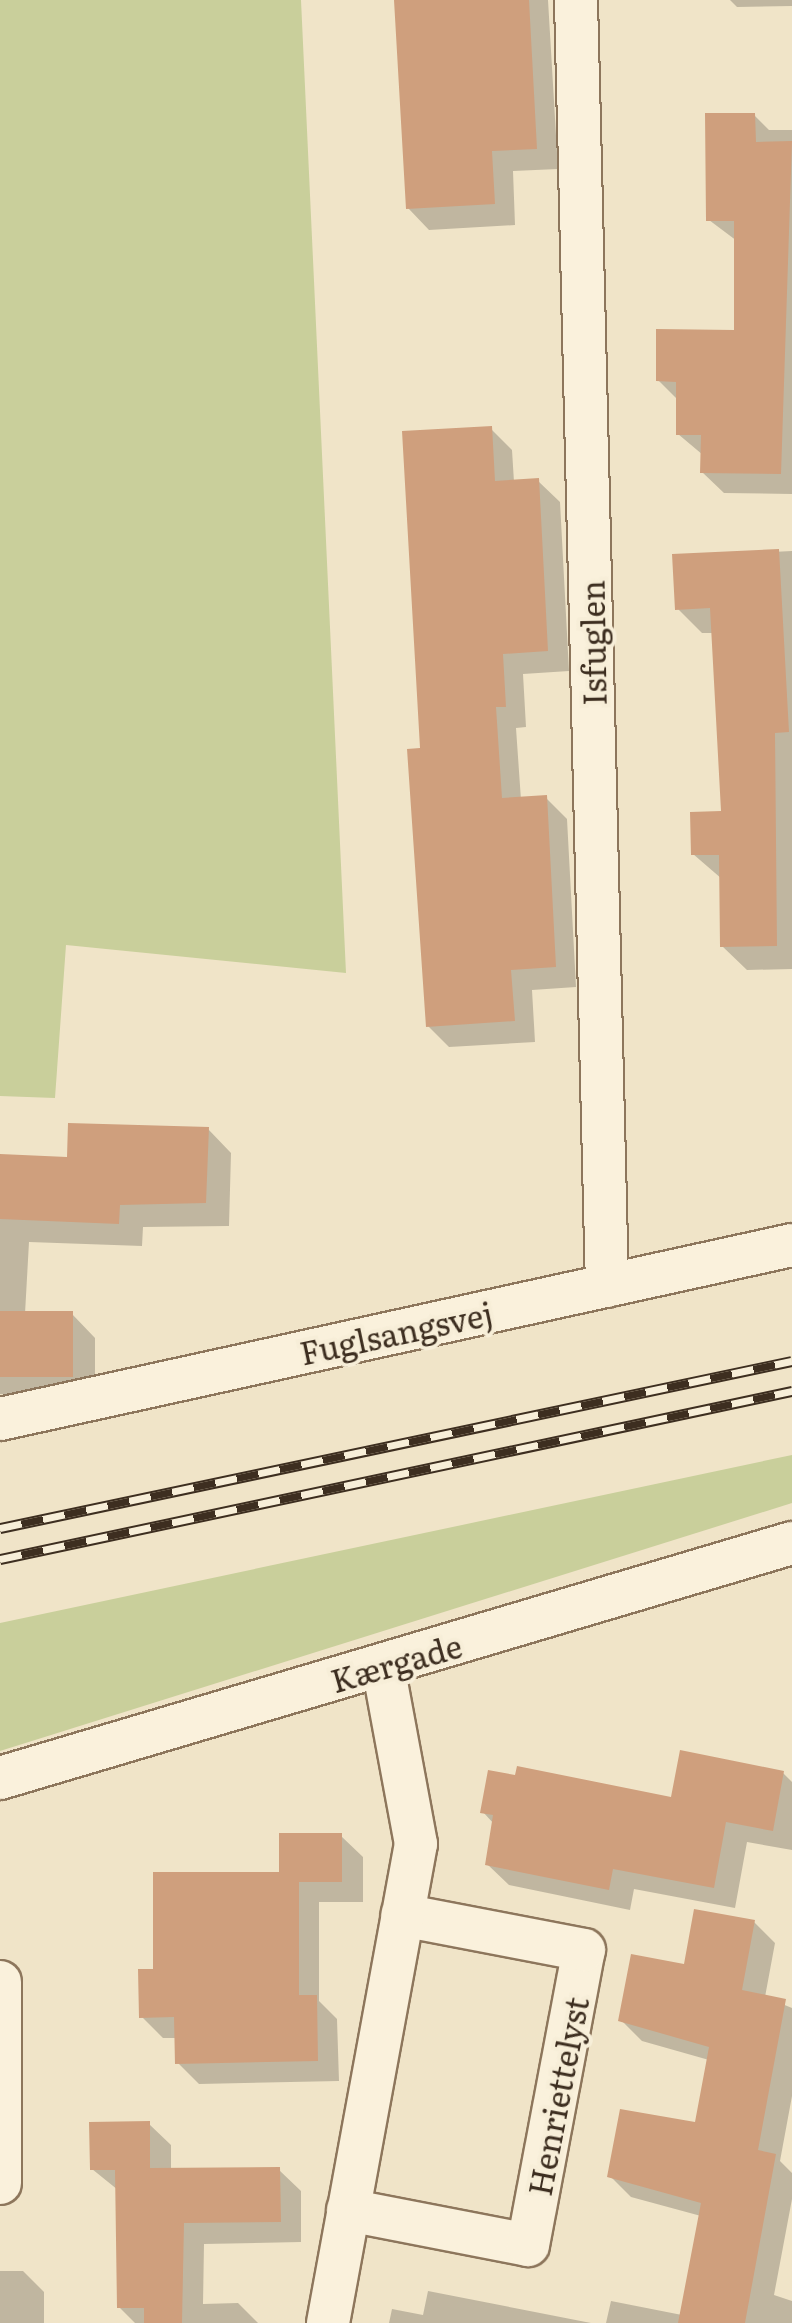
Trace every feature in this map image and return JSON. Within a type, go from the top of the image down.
[{"type":"street","name":"Isfuglen","points":[[576,0],[608,1286]]},
{"type":"street","name":"Fuglsangsvej","points":[[0,1418],[792,1245]]},
{"type":"street","name":"Kærgade","points":[[0,1778],[792,1543]]},
{"type":"street","points":[[328,2323],[416,1844],[383,1666]]},
{"type":"street","name":"Henriettelyst","points":[[348,2210],[528,2245],[584,1950],[402,1915]]},
{"type":"street","points":[[0,2183],[1,1991]]},
{"type":"green space","points":[[0,0],[301,0],[346,973],[66,945],[55,1098],[0,1096]]},
{"type":"green space","points":[[792,1455],[792,1503],[0,1751],[0,1623]]},
{"type":"building","points":[[394,0],[529,0],[537,149],[492,151],[495,204],[406,209]]},
{"type":"building","points":[[705,113],[755,113],[756,142],[792,141],[781,474],[700,473],[701,435],[676,435],[676,382],[656,381],[656,329],[734,330],[734,221],[706,221]]},
{"type":"building","points":[[492,426],[495,481],[539,478],[548,651],[503,654],[506,707],[496,707],[502,798],[547,795],[556,967],[511,970],[515,1021],[426,1027],[407,749],[420,748],[402,431]]},
{"type":"building","points":[[779,549],[789,732],[775,733],[777,946],[720,947],[719,855],[691,855],[690,812],[721,811],[710,608],[675,610],[672,554]]},
{"type":"building","points":[[68,1123],[209,1127],[206,1203],[120,1205],[119,1224],[0,1219],[0,1154],[67,1157]]},
{"type":"building","points":[[0,1311],[73,1311],[73,1377],[0,1377]]},
{"type":"building","points":[[680,1750],[784,1771],[773,1831],[726,1822],[714,1888],[613,1869],[609,1890],[485,1865],[493,1815],[480,1813],[488,1770],[515,1775],[517,1766],[671,1797]]},
{"type":"building","points":[[279,1833],[342,1833],[342,1882],[299,1882],[299,1995],[317,1995],[318,2061],[175,2064],[174,2017],[139,2018],[138,1969],[153,1969],[153,1872],[279,1872]]},
{"type":"building","points":[[694,1909],[755,1920],[742,1990],[786,1999],[758,2150],[776,2154],[745,2323],[678,2323],[701,2203],[607,2177],[620,2109],[695,2122],[709,2047],[618,2021],[631,1954],[684,1964]]},
{"type":"building","points":[[150,2121],[150,2168],[280,2167],[281,2222],[184,2223],[182,2323],[144,2323],[144,2308],[117,2308],[115,2170],[90,2170],[89,2122]]},
{"type":"railway","points":[[0,1528],[792,1361]]},
{"type":"railway","points":[[0,1559],[792,1391]]}]
